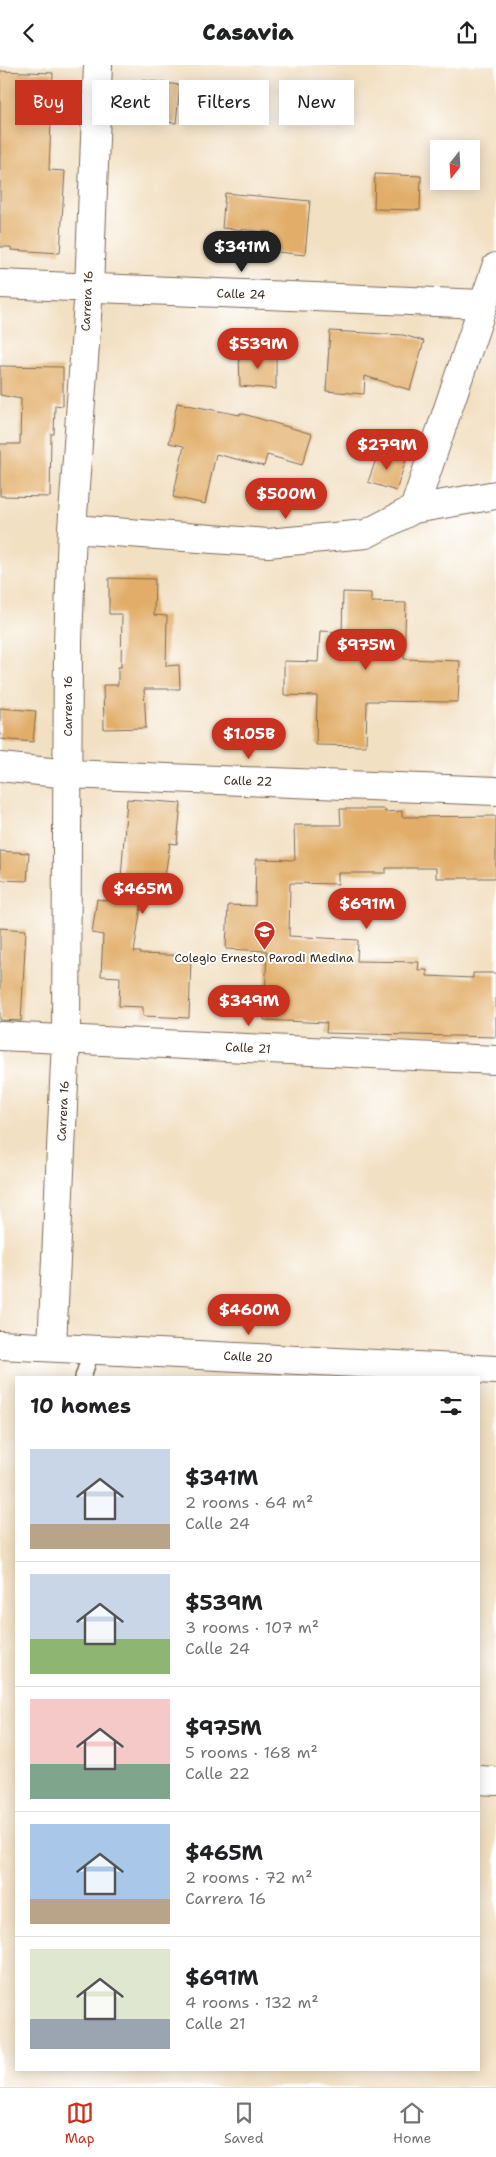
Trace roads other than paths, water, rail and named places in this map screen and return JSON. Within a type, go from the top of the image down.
[{"type":"street","name":"Carrera 16","points":[[52,1347],[66,1039],[69,774],[68,643],[72,529],[89,288],[98,65]]},
{"type":"street","points":[[414,509],[496,267]]},
{"type":"street","name":"Calle 24","points":[[0,284],[483,304]]},
{"type":"street","points":[[72,529],[268,543],[366,534],[414,509],[496,495]]},
{"type":"street","name":"Calle 22","points":[[0,767],[69,774],[496,791]]},
{"type":"street","name":"Calle 21","points":[[0,1036],[496,1060]]},
{"type":"street","name":"Calle 20","points":[[0,1345],[92,1349],[449,1373],[496,1370]]},
{"type":"street","points":[[480,1780],[496,1781]]},
{"type":"lane","points":[[83,1376],[92,1349]]},
{"type":"place","name":"Colegio Ernesto Parodi Medina","points":[[264,950]]}]
